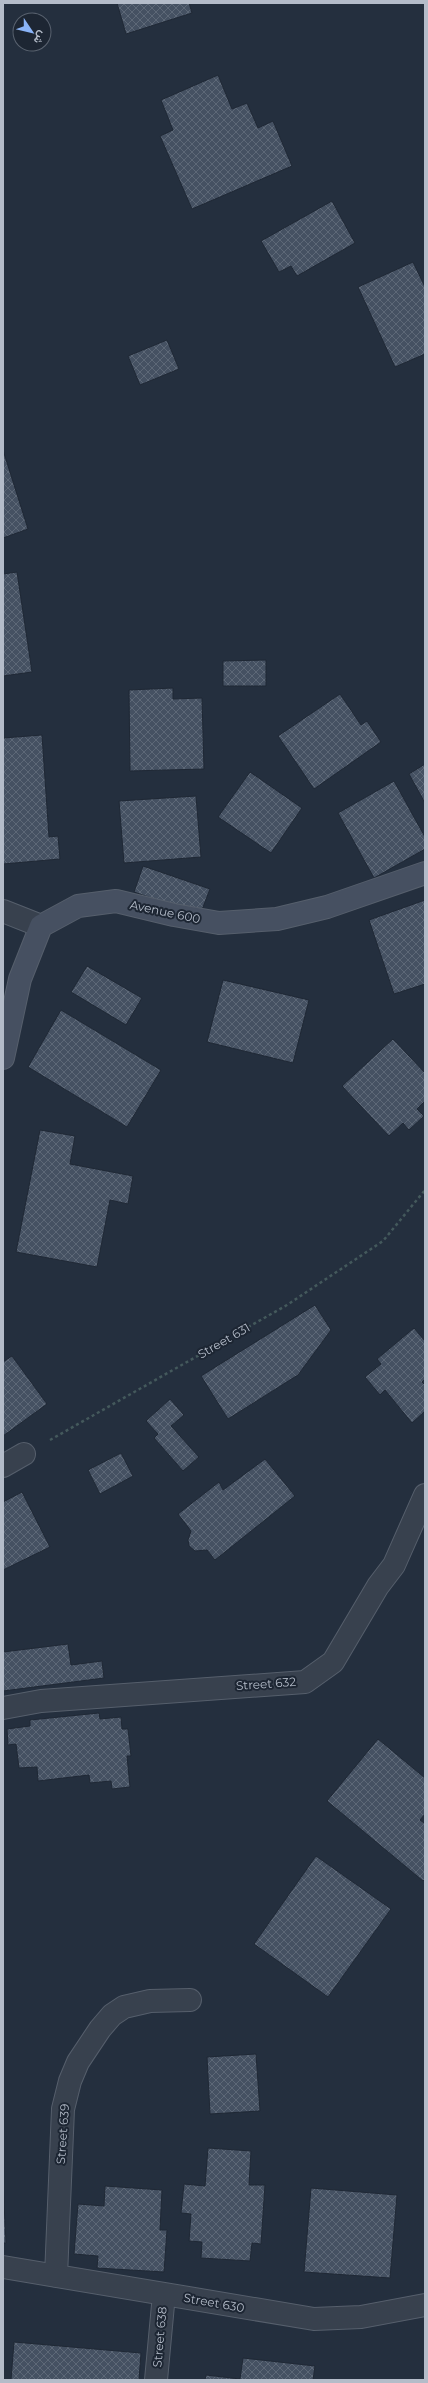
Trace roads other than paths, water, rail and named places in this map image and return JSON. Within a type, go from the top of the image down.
[{"type":"main road","name":"Avenue 600","points":[[41,926],[78,906],[116,901],[174,916],[219,922],[277,919],[327,907],[425,873]]},
{"type":"main road","points":[[3,1058],[20,979],[41,926]]},
{"type":"street","points":[[3,911],[41,926]]},
{"type":"street","points":[[3,1466],[24,1454]]},
{"type":"street","name":"Street 632","points":[[3,1708],[41,1701],[305,1682],[332,1662],[378,1586],[394,1565],[425,1495]]},
{"type":"street","name":"Street 639","points":[[56,2276],[63,2109],[70,2081],[78,2062],[100,2028],[112,2015],[124,2007],[150,2001],[190,2000]]},
{"type":"street","name":"Street 630","points":[[3,2267],[314,2319],[361,2317],[425,2305]]},
{"type":"street","name":"Street 638","points":[[156,2380],[164,2294]]}]
